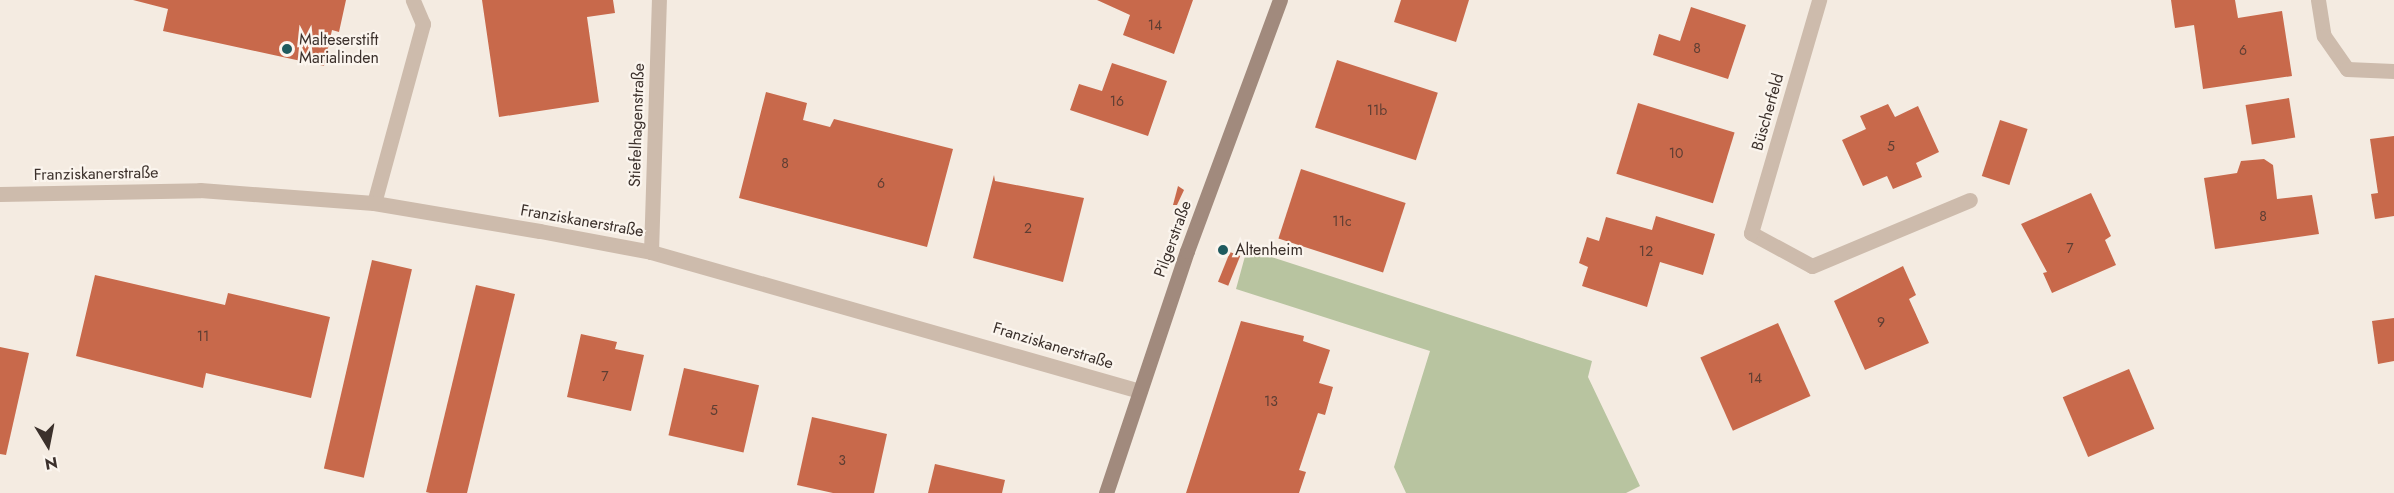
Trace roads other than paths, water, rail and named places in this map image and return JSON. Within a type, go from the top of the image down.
[{"type":"main road","name":"Pilgerstraße","points":[[1106,493],[1140,391],[1280,0]]},
{"type":"street","points":[[374,203],[423,24],[413,0]]},
{"type":"street","name":"Stiefelhagenstraße","points":[[651,252],[659,0]]},
{"type":"street","name":"Büscherfeld","points":[[1819,0],[1751,233],[1812,266],[1970,200]]},
{"type":"street","points":[[2318,0],[2324,36],[2347,69],[2394,71]]},
{"type":"street","name":"Franziskanerstraße","points":[[0,194],[200,190],[374,203],[651,252],[1140,391]]},
{"type":"place","name":"Malteserstift Marialinden","points":[[287,49]]},
{"type":"place","name":"Altenheim","points":[[1223,250]]}]
